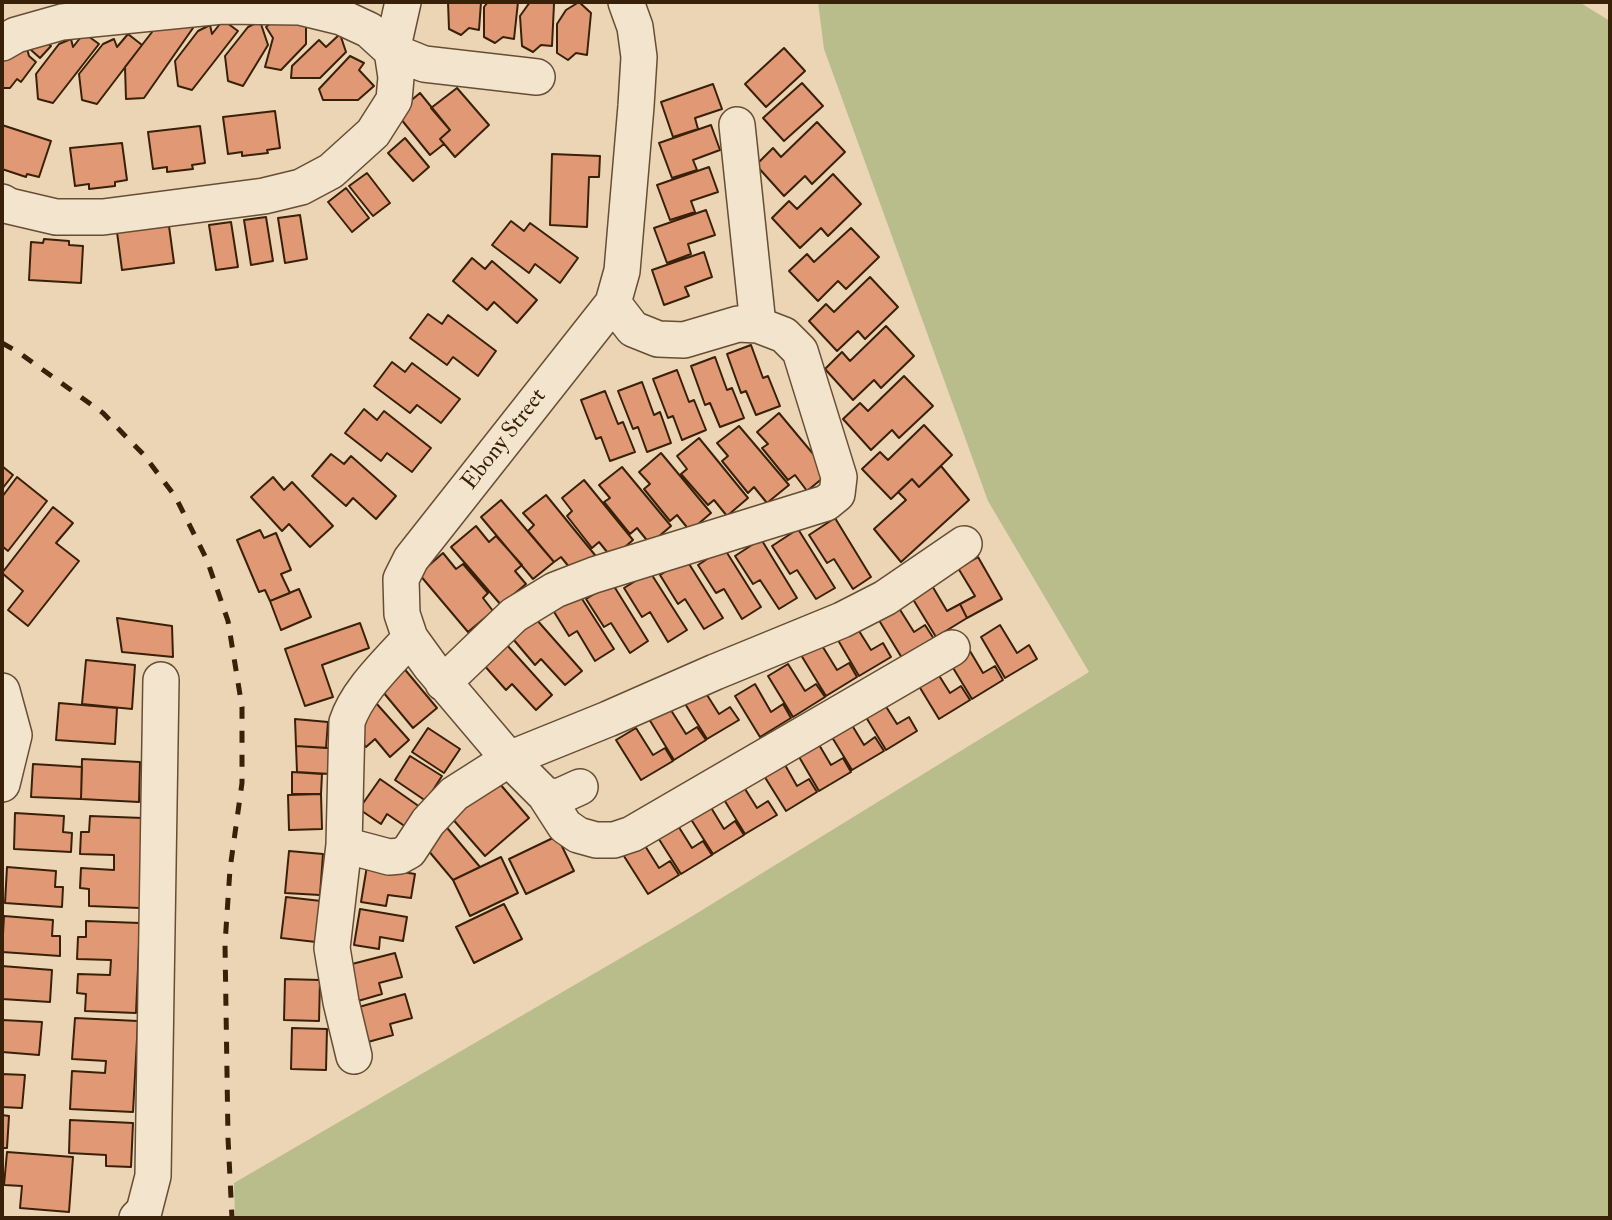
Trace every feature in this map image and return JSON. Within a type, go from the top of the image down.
[{"type":"street","points":[[2,202],[56,217],[103,217],[264,196],[301,187],[331,171],[373,133],[394,100],[396,77],[392,51],[402,2]]},
{"type":"street","name":"Ebony Street","points":[[626,2],[635,27],[639,57],[638,81],[622,271],[613,303],[411,559],[401,579],[402,614],[410,638],[443,683],[509,759],[545,795],[565,826],[578,835],[596,841],[614,841],[632,834],[952,648]]},
{"type":"street","points":[[2,43],[16,35],[62,22],[222,6],[300,7],[341,17],[369,30],[392,51],[425,64],[537,77]]},
{"type":"street","points":[[737,125],[758,325]]},
{"type":"street","points":[[443,683],[514,615],[555,590],[594,575],[825,503],[837,494],[839,477],[800,351],[785,335],[758,325],[738,324],[684,340],[658,340],[634,329],[613,303]]},
{"type":"street","points":[[344,845],[389,857],[400,856],[409,851],[428,822],[454,794],[509,759],[842,620],[885,598],[964,544]]},
{"type":"street","points":[[354,1056],[332,948],[344,845],[347,722],[360,696],[410,638]]},
{"type":"street","points":[[137,1218],[144,1211],[153,1176],[161,680]]},
{"type":"street","points":[[2,691],[14,735],[2,784]]},
{"type":"street","points":[[545,795],[558,797],[580,787]]},
{"type":"green space","points":[[818,2],[1579,2],[1610,21],[1610,1218],[235,1218],[234,1183],[681,923],[1089,672],[988,501],[824,49]]},
{"type":"building","points":[[448,2],[481,2],[479,30],[469,28],[461,35],[449,29]]},
{"type":"building","points":[[488,2],[518,2],[514,39],[503,37],[495,43],[484,37],[484,7]]},
{"type":"building","points":[[530,2],[554,4],[552,46],[541,45],[533,52],[522,46],[520,16]]},
{"type":"building","points":[[579,2],[591,13],[587,55],[576,53],[568,60],[557,53],[557,24],[566,10]]},
{"type":"building","points":[[285,10],[306,18],[306,44],[281,70],[265,67],[273,38],[266,27]]},
{"type":"building","points":[[182,20],[193,28],[144,98],[126,99],[125,67],[159,23]]},
{"type":"building","points":[[223,20],[238,31],[192,90],[178,86],[175,61],[198,31],[210,25],[212,34]]},
{"type":"building","points":[[260,21],[268,45],[243,86],[228,81],[225,56],[248,27]]},
{"type":"building","points":[[84,33],[99,44],[53,103],[38,99],[36,74],[59,44],[71,39],[73,47]]},
{"type":"building","points":[[128,34],[142,45],[97,104],[82,100],[79,74],[103,44],[114,39],[117,47]]},
{"type":"building","points":[[340,34],[346,52],[320,78],[291,78],[292,66],[319,40],[326,47]]},
{"type":"building","points":[[42,38],[51,46],[40,58],[31,50]]},
{"type":"building","points":[[25,41],[29,56],[36,62],[21,82],[17,79],[10,88],[2,88],[2,59]]},
{"type":"building","points":[[784,48],[805,71],[766,107],[745,84]]},
{"type":"building","points":[[350,56],[364,63],[359,70],[374,86],[358,100],[323,100],[319,89]]},
{"type":"building","points":[[802,83],[823,106],[784,141],[763,118]]},
{"type":"building","points":[[713,84],[722,109],[695,118],[698,129],[673,137],[661,102]]},
{"type":"building","points":[[457,88],[489,125],[455,157],[440,139],[450,130],[431,108]]},
{"type":"building","points":[[420,93],[450,130],[440,139],[444,144],[430,155],[396,113]]},
{"type":"building","points":[[275,111],[280,148],[267,150],[268,153],[242,156],[242,152],[228,154],[223,117]]},
{"type":"building","points":[[817,122],[845,152],[812,184],[805,176],[784,196],[756,165],[773,148],[781,157]]},
{"type":"building","points":[[2,125],[51,141],[39,177],[27,174],[26,177],[2,169]]},
{"type":"building","points":[[711,125],[720,150],[693,160],[697,170],[672,178],[659,143]]},
{"type":"building","points":[[200,126],[205,163],[192,165],[193,169],[167,172],[167,167],[153,169],[148,132]]},
{"type":"building","points":[[405,138],[429,167],[413,181],[388,153]]},
{"type":"building","points":[[122,143],[127,180],[115,182],[115,186],[89,189],[89,184],[75,186],[70,148]]},
{"type":"building","points":[[552,154],[600,156],[599,177],[589,177],[587,227],[550,225]]},
{"type":"building","points":[[709,167],[718,192],[691,201],[695,212],[670,220],[657,185]]},
{"type":"building","points":[[367,173],[390,203],[373,216],[349,186]]},
{"type":"building","points":[[833,174],[861,204],[828,236],[821,228],[800,248],[772,218],[789,201],[797,209]]},
{"type":"building","points":[[346,188],[369,218],[352,232],[328,202]]},
{"type":"building","points":[[706,210],[715,235],[688,244],[691,254],[667,263],[654,228]]},
{"type":"building","points":[[300,215],[307,259],[285,263],[278,218]]},
{"type":"building","points":[[266,217],[273,261],[251,265],[244,220]]},
{"type":"building","points":[[511,221],[524,231],[530,223],[578,258],[560,283],[535,264],[529,273],[492,245]]},
{"type":"building","points":[[231,222],[238,267],[216,270],[209,225]]},
{"type":"building","points":[[169,226],[174,263],[122,270],[117,232]]},
{"type":"building","points":[[851,228],[879,257],[846,289],[838,281],[818,301],[789,271],[807,254],[814,262]]},
{"type":"building","points":[[44,239],[69,241],[69,245],[83,246],[81,283],[29,280],[31,242],[43,243]]},
{"type":"building","points":[[704,252],[712,277],[685,287],[689,296],[664,305],[652,270]]},
{"type":"building","points":[[472,258],[485,269],[492,261],[537,300],[517,323],[494,302],[487,310],[453,281]]},
{"type":"building","points":[[870,277],[898,307],[865,339],[858,331],[837,351],[809,321],[826,304],[834,312]]},
{"type":"building","points":[[428,314],[442,324],[448,315],[496,351],[478,376],[453,357],[447,365],[410,338]]},
{"type":"building","points":[[886,326],[914,356],[881,388],[874,380],[853,400],[825,369],[842,352],[850,361]]},
{"type":"building","points":[[751,345],[763,378],[768,376],[780,406],[756,415],[746,391],[741,393],[727,354]]},
{"type":"building","points":[[715,357],[727,390],[732,388],[744,418],[720,427],[710,403],[705,405],[691,366]]},
{"type":"building","points":[[392,362],[405,372],[412,363],[460,399],[441,423],[417,405],[410,413],[374,386]]},
{"type":"building","points":[[677,370],[689,402],[694,400],[706,430],[682,440],[673,416],[668,418],[653,379]]},
{"type":"building","points":[[904,376],[933,406],[899,438],[892,430],[871,450],[843,419],[860,403],[868,411]]},
{"type":"building","points":[[642,382],[654,415],[660,412],[671,443],[647,452],[638,427],[633,429],[618,391]]},
{"type":"building","points":[[605,391],[618,424],[623,422],[635,452],[610,461],[601,437],[596,439],[581,400]]},
{"type":"building","points":[[364,409],[377,420],[384,411],[431,448],[412,472],[387,453],[381,461],[345,433]]},
{"type":"building","points":[[779,413],[829,473],[807,491],[795,475],[788,480],[762,448],[768,444],[757,432]]},
{"type":"building","points":[[924,425],[952,455],[919,487],[912,479],[891,499],[862,469],[880,452],[888,460]]},
{"type":"building","points":[[739,426],[789,485],[767,503],[754,487],[748,493],[722,461],[728,456],[717,443]]},
{"type":"building","points":[[699,438],[748,498],[727,516],[714,500],[708,505],[681,474],[687,469],[677,456]]},
{"type":"building","points":[[661,453],[711,513],[690,531],[677,515],[670,521],[644,489],[650,484],[639,472]]},
{"type":"building","points":[[331,454],[344,464],[351,456],[396,496],[376,519],[353,498],[346,506],[312,476]]},
{"type":"building","points":[[2,466],[13,475],[2,489]]},
{"type":"building","points":[[941,466],[969,500],[901,562],[874,529],[906,500],[898,492],[912,479],[919,487]]},
{"type":"building","points":[[622,467],[671,526],[650,544],[637,528],[630,534],[604,502],[610,498],[599,485]]},
{"type":"building","points":[[17,477],[47,501],[8,551],[2,546],[2,497]]},
{"type":"building","points":[[273,477],[284,490],[292,482],[333,526],[310,547],[289,524],[282,531],[251,497]]},
{"type":"building","points":[[584,480],[633,540],[612,558],[599,542],[592,548],[567,516],[572,511],[562,498]]},
{"type":"building","points":[[546,495],[595,555],[574,573],[561,557],[554,562],[528,531],[534,525],[523,513]]},
{"type":"building","points":[[501,500],[554,562],[533,579],[481,517]]},
{"type":"building","points":[[53,507],[73,523],[56,543],[79,561],[28,626],[8,610],[23,591],[2,573]]},
{"type":"building","points":[[835,518],[871,577],[853,589],[834,559],[827,563],[809,535]]},
{"type":"building","points":[[476,526],[489,542],[496,536],[522,565],[515,571],[526,584],[501,605],[451,547]]},
{"type":"building","points":[[798,529],[835,588],[816,599],[797,570],[790,574],[772,546]]},
{"type":"building","points":[[260,530],[264,538],[276,533],[291,570],[281,574],[290,593],[270,601],[265,590],[259,592],[237,540]]},
{"type":"building","points":[[761,539],[797,598],[779,609],[760,580],[753,584],[735,556]]},
{"type":"building","points":[[724,548],[761,607],[742,619],[724,589],[716,593],[698,565]]},
{"type":"building","points":[[443,553],[456,569],[463,564],[488,593],[483,598],[493,611],[468,632],[419,574]]},
{"type":"building","points":[[978,557],[1002,599],[967,618],[960,604],[975,596],[958,568]]},
{"type":"building","points":[[686,559],[723,618],[704,629],[685,599],[678,604],[660,575]]},
{"type":"building","points":[[650,572],[687,630],[668,642],[650,612],[642,617],[624,588]]},
{"type":"building","points":[[612,583],[648,641],[630,653],[611,623],[604,627],[586,599]]},
{"type":"building","points":[[931,584],[947,611],[960,604],[967,618],[936,637],[911,596]]},
{"type":"building","points":[[299,589],[311,617],[281,630],[270,601]]},
{"type":"building","points":[[577,591],[614,649],[595,661],[577,631],[569,636],[551,607]]},
{"type":"building","points":[[897,605],[914,632],[925,625],[934,639],[902,658],[877,617]]},
{"type":"building","points":[[117,618],[172,626],[173,657],[122,652]]},
{"type":"building","points":[[536,619],[582,671],[565,685],[541,659],[535,665],[513,639]]},
{"type":"building","points":[[360,623],[369,648],[322,665],[333,697],[305,706],[285,649]]},
{"type":"building","points":[[854,623],[871,650],[883,643],[891,657],[859,676],[835,635]]},
{"type":"building","points":[[1000,625],[1017,653],[1029,645],[1037,659],[1005,678],[981,637]]},
{"type":"building","points":[[506,644],[552,695],[536,710],[512,684],[506,690],[483,664]]},
{"type":"building","points":[[821,644],[837,670],[849,663],[857,677],[826,696],[801,655]]},
{"type":"building","points":[[967,646],[983,673],[995,666],[1003,680],[972,699],[947,658]]},
{"type":"building","points":[[86,660],[135,665],[132,709],[82,704]]},
{"type":"building","points":[[788,664],[805,691],[816,684],[825,697],[793,717],[768,676]]},
{"type":"building","points":[[402,666],[437,708],[413,728],[378,686]]},
{"type":"building","points":[[933,666],[950,693],[961,686],[970,700],[939,719],[914,678]]},
{"type":"building","points":[[755,684],[771,712],[783,704],[791,718],[760,737],[735,696]]},
{"type":"building","points":[[702,687],[719,714],[730,707],[739,720],[707,739],[682,699]]},
{"type":"building","points":[[880,697],[897,724],[909,717],[917,731],[886,750],[861,709]]},
{"type":"building","points":[[59,703],[117,708],[115,744],[56,740]]},
{"type":"building","points":[[376,703],[409,740],[390,757],[375,739],[366,747],[349,728]]},
{"type":"building","points":[[669,707],[686,734],[697,727],[706,740],[674,760],[649,719]]},
{"type":"building","points":[[847,717],[864,745],[875,737],[884,751],[852,770],[827,729]]},
{"type":"building","points":[[295,719],[328,722],[326,748],[296,746]]},
{"type":"building","points":[[428,728],[460,749],[444,773],[412,752]]},
{"type":"building","points":[[636,728],[653,755],[665,748],[673,761],[641,780],[616,740]]},
{"type":"building","points":[[815,738],[831,765],[843,758],[851,772],[819,791],[795,750]]},
{"type":"building","points":[[296,746],[330,748],[330,774],[297,772]]},
{"type":"building","points":[[410,756],[442,776],[426,801],[395,780]]},
{"type":"building","points":[[781,758],[797,786],[809,779],[817,792],[786,811],[761,771]]},
{"type":"building","points":[[82,759],[140,762],[139,802],[81,799]]},
{"type":"building","points":[[33,764],[82,767],[81,799],[31,797]]},
{"type":"building","points":[[292,772],[322,774],[321,794],[292,794]]},
{"type":"building","points":[[494,777],[529,818],[485,856],[450,816]]},
{"type":"building","points":[[380,779],[420,807],[406,827],[387,814],[381,824],[359,809]]},
{"type":"building","points":[[740,781],[757,808],[768,801],[777,815],[745,834],[720,793]]},
{"type":"building","points":[[321,794],[322,829],[289,830],[288,795]]},
{"type":"building","points":[[707,801],[724,829],[735,821],[744,835],[713,854],[687,813]]},
{"type":"building","points":[[15,813],[64,816],[63,832],[72,833],[71,852],[14,849]]},
{"type":"building","points":[[90,816],[143,818],[140,908],[89,906],[89,889],[80,888],[81,868],[114,870],[114,855],[80,854],[81,832],[89,832]]},
{"type":"building","points":[[675,821],[692,848],[703,841],[712,855],[681,874],[655,833]]},
{"type":"building","points":[[443,823],[480,867],[453,880],[422,843]]},
{"type":"building","points":[[557,836],[574,871],[526,894],[509,859]]},
{"type":"building","points":[[642,841],[659,868],[670,861],[679,875],[648,894],[622,853]]},
{"type":"building","points":[[289,851],[323,854],[320,895],[285,893]]},
{"type":"building","points":[[501,857],[518,893],[470,916],[453,880]]},
{"type":"building","points":[[367,866],[415,874],[411,898],[388,895],[386,906],[361,902]]},
{"type":"building","points":[[7,867],[56,871],[55,887],[63,887],[62,907],[5,903]]},
{"type":"building","points":[[286,897],[321,901],[316,942],[281,938]]},
{"type":"building","points":[[504,904],[522,939],[474,963],[456,927]]},
{"type":"building","points":[[360,909],[407,917],[403,941],[380,937],[379,949],[354,945]]},
{"type":"building","points":[[4,916],[53,920],[52,936],[60,936],[60,956],[2,952]]},
{"type":"building","points":[[86,921],[140,923],[136,1013],[85,1011],[86,994],[77,993],[78,974],[110,975],[111,960],[77,959],[78,937],[86,937]]},
{"type":"building","points":[[395,953],[402,977],[379,983],[382,994],[358,1001],[348,965]]},
{"type":"building","points":[[2,966],[52,970],[50,1002],[2,999]]},
{"type":"building","points":[[285,979],[320,980],[319,1021],[284,1020]]},
{"type":"building","points":[[405,994],[412,1018],[390,1024],[393,1035],[368,1042],[359,1007]]},
{"type":"building","points":[[75,1018],[138,1021],[133,1112],[70,1109],[72,1071],[105,1073],[106,1061],[72,1059]]},
{"type":"building","points":[[2,1020],[42,1022],[39,1055],[2,1052]]},
{"type":"building","points":[[292,1028],[327,1029],[326,1070],[291,1069]]},
{"type":"building","points":[[2,1074],[25,1075],[22,1108],[2,1107]]},
{"type":"building","points":[[2,1115],[9,1116],[7,1148],[2,1148]]},
{"type":"building","points":[[70,1120],[133,1123],[131,1167],[106,1166],[106,1155],[69,1153]]},
{"type":"building","points":[[7,1152],[73,1157],[69,1212],[20,1208],[22,1186],[4,1185]]},
{"type":"railway","points":[[2,343],[103,413],[143,454],[175,496],[207,560],[228,621],[242,707],[242,783],[230,869],[225,944],[232,1218]]}]
